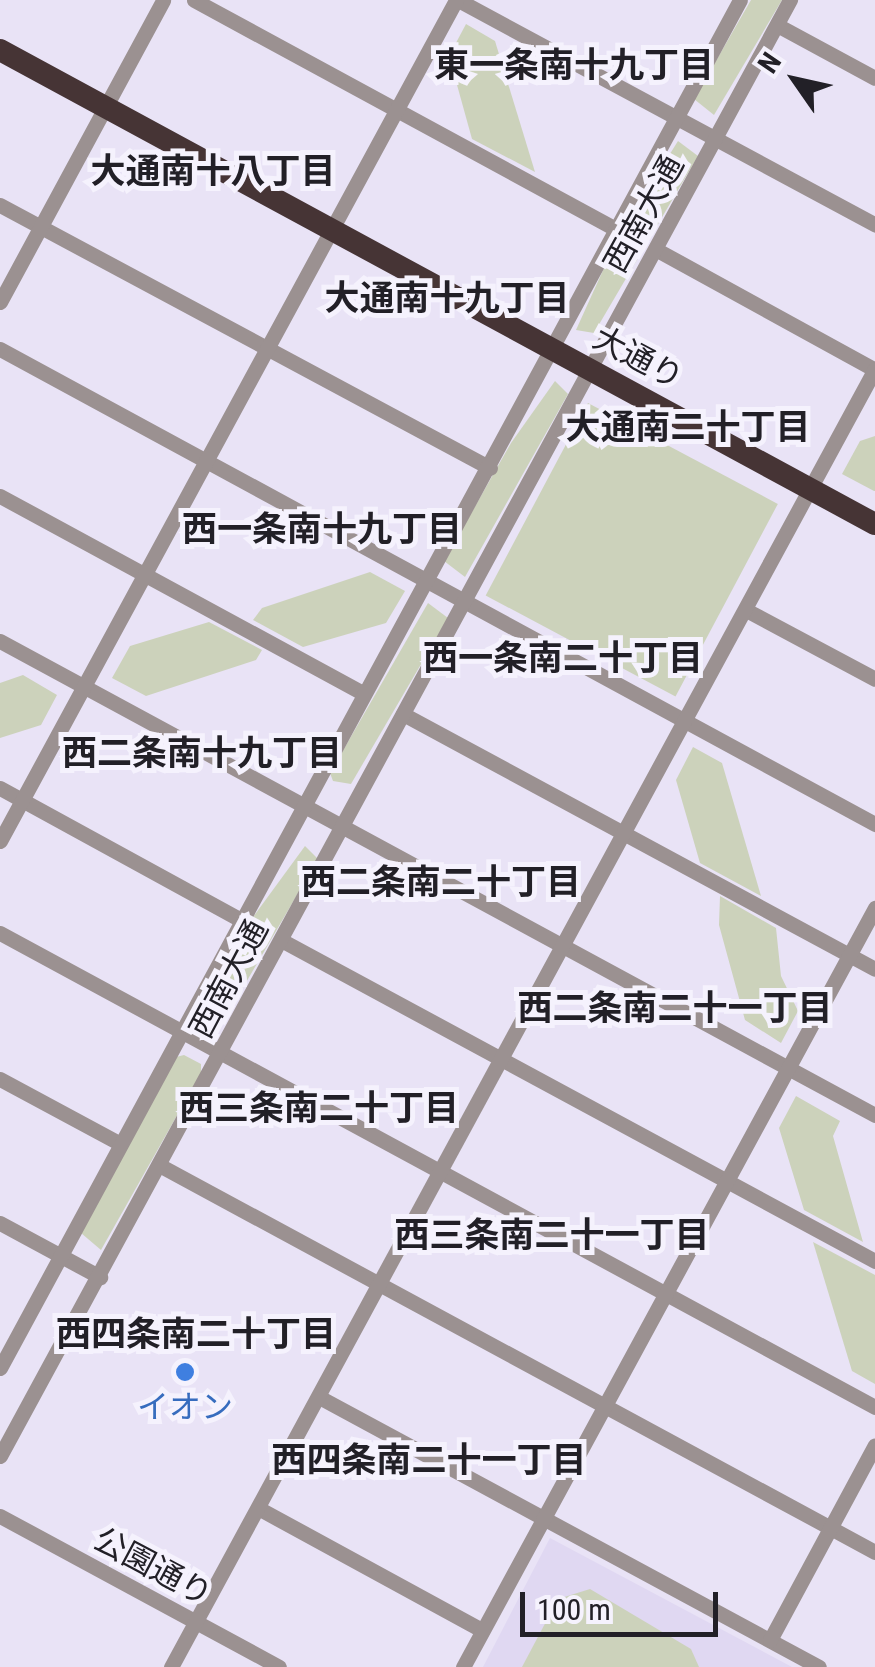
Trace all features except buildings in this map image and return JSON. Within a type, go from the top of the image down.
[{"type":"highway","name":"大通り","points":[[0,50],[875,524]]},
{"type":"street","points":[[0,302],[163,0]]},
{"type":"street","points":[[194,0],[616,230]]},
{"type":"street","points":[[0,841],[457,0],[875,225]]},
{"type":"street","name":"西南大通","points":[[0,1456],[790,0]]},
{"type":"street","name":"西南大通","points":[[0,1368],[119,1143],[554,350],[736,1]]},
{"type":"street","points":[[777,25],[875,78]]},
{"type":"street","points":[[0,205],[490,468]]},
{"type":"street","points":[[171,1667],[875,370],[657,250]]},
{"type":"street","points":[[0,349],[875,824]]},
{"type":"street","points":[[0,496],[364,694]]},
{"type":"street","points":[[746,610],[875,679]]},
{"type":"street","points":[[0,641],[875,1115]]},
{"type":"street","points":[[403,714],[875,970]]},
{"type":"street","points":[[0,788],[242,920]]},
{"type":"street","points":[[463,1667],[875,908]]},
{"type":"street","points":[[0,934],[875,1407]]},
{"type":"street","points":[[281,940],[875,1261]]},
{"type":"street","points":[[0,1079],[119,1143]]},
{"type":"street","points":[[158,1165],[875,1552]]},
{"type":"street","points":[[0,1223],[100,1277]]},
{"type":"street","points":[[319,1397],[819,1667]]},
{"type":"street","points":[[770,1640],[875,1444]]},
{"type":"street","points":[[258,1508],[482,1630]]},
{"type":"street","name":"公園通り","points":[[0,1516],[280,1667]]},
{"type":"shaded area","points":[[550,1538],[792,1667],[483,1667]]},
{"type":"green space","points":[[751,0],[782,0],[714,115],[694,99]]},
{"type":"green space","points":[[466,24],[495,41],[535,172],[472,139],[449,56]]},
{"type":"green space","points":[[678,141],[698,156],[594,333],[576,330],[619,235]]},
{"type":"green space","points":[[555,381],[568,394],[465,577],[444,561],[511,443]]},
{"type":"green space","points":[[588,403],[778,504],[675,696],[486,595]]},
{"type":"green space","points":[[875,436],[874,491],[842,474],[860,441]]},
{"type":"green space","points":[[370,572],[405,591],[386,623],[303,647],[253,620],[262,608]]},
{"type":"green space","points":[[428,603],[448,618],[351,784],[333,781],[330,773]]},
{"type":"green space","points":[[209,622],[262,650],[256,660],[146,696],[112,678],[130,646]]},
{"type":"green space","points":[[23,675],[57,695],[41,725],[0,738],[0,683]]},
{"type":"green space","points":[[693,747],[722,763],[761,896],[700,863],[676,780]]},
{"type":"green space","points":[[305,846],[318,859],[220,1027],[201,1010],[248,924]]},
{"type":"green space","points":[[720,896],[776,928],[781,976],[798,1011],[781,1043],[745,1020],[719,925]]},
{"type":"green space","points":[[184,1055],[201,1064],[201,1073],[101,1250],[81,1233],[176,1057]]},
{"type":"green space","points":[[796,1096],[840,1121],[833,1136],[863,1242],[804,1210],[779,1128]]},
{"type":"green space","points":[[813,1242],[875,1275],[875,1384],[852,1371]]},
{"type":"green space","points":[[590,1589],[691,1649],[699,1667],[522,1667],[558,1599]]},
{"type":"place","name":"イオン","points":[[185,1372]]},
{"type":"district","name":"東一条南十九丁目","points":[[574,66]]},
{"type":"district","name":"大通南十八丁目","points":[[213,172]]},
{"type":"district","name":"大通南十九丁目","points":[[447,299]]},
{"type":"district","name":"大通南二十丁目","points":[[688,428]]},
{"type":"district","name":"西一条南十九丁目","points":[[322,530]]},
{"type":"district","name":"西一条南二十丁目","points":[[563,659]]},
{"type":"district","name":"西二条南十九丁目","points":[[202,754]]},
{"type":"district","name":"西二条南二十丁目","points":[[441,883]]},
{"type":"district","name":"西二条南二十一丁目","points":[[675,1009]]},
{"type":"district","name":"西三条南二十丁目","points":[[319,1109]]},
{"type":"district","name":"西三条南二十一丁目","points":[[552,1236]]},
{"type":"district","name":"西四条南二十丁目","points":[[196,1335]]},
{"type":"district","name":"西四条南二十一丁目","points":[[429,1461]]}]
